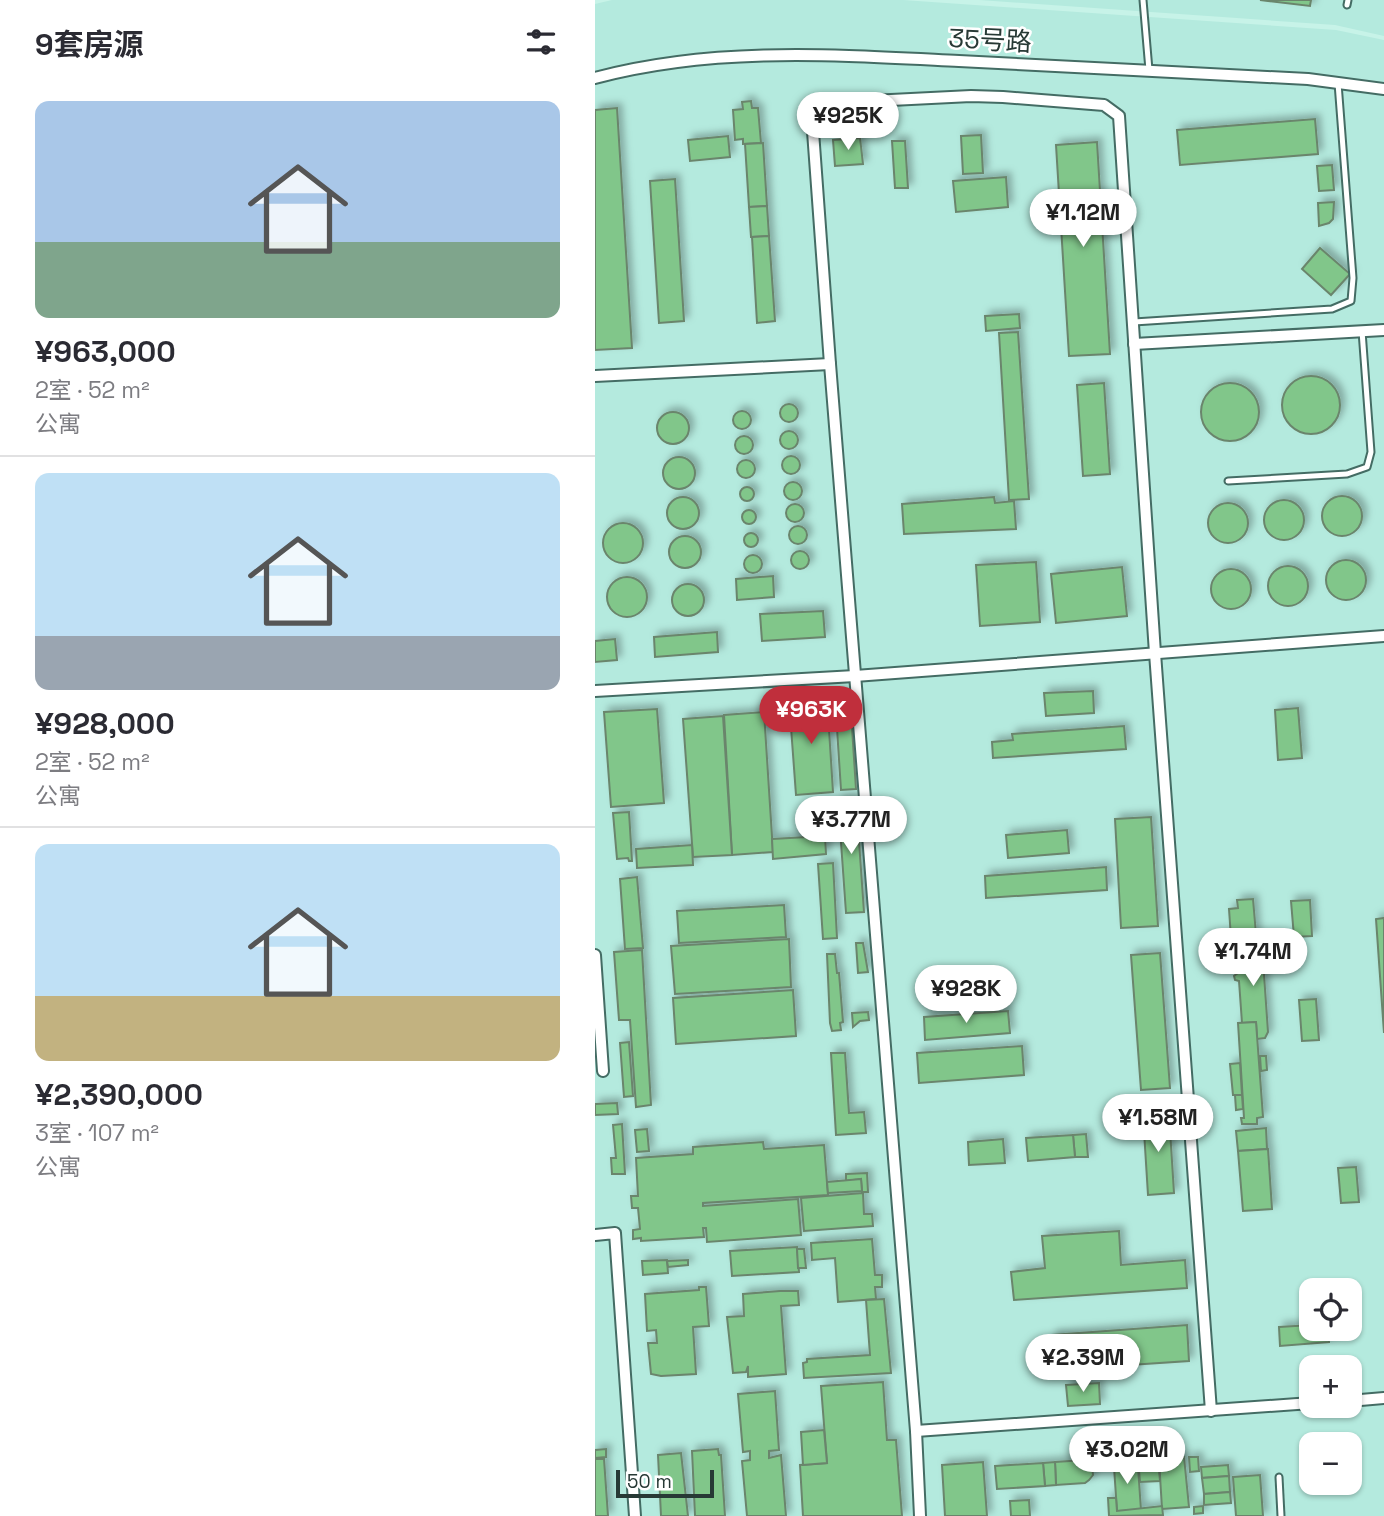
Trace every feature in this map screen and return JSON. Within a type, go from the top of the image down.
[{"type":"street","name":"35号路","points":[[595,78],[629,69],[717,57],[803,54],[1308,79],[1384,89]]},
{"type":"street","points":[[920,1516],[916,1431],[811,104],[971,96],[1104,105],[1119,116],[1155,653],[1211,1411]]},
{"type":"street","points":[[1134,344],[1384,330]]},
{"type":"street","points":[[595,376],[830,364]]},
{"type":"street","points":[[595,691],[855,676],[1384,636]]},
{"type":"street","points":[[595,955],[603,1071]]},
{"type":"street","points":[[595,1235],[615,1233],[635,1516]]},
{"type":"street","points":[[1362,1400],[1384,1398]]},
{"type":"street","points":[[916,1431],[1299,1405]]},
{"type":"lane","points":[[1143,0],[1149,70]]},
{"type":"lane","points":[[1133,322],[1332,309],[1351,301],[1353,278],[1338,83]]},
{"type":"lane","points":[[1228,481],[1347,474],[1367,467],[1371,452],[1363,331]]},
{"type":"lane","points":[[1279,1477],[1281,1516]]},
{"type":"shaded area","points":[[612,0],[903,0],[1336,30],[1384,40],[1384,1516],[595,1516],[595,4]]},
{"type":"shaded area","points":[[979,0],[1384,0],[1384,36],[1335,25]]},
{"type":"building","points":[[1260,0],[1311,0],[1310,6]]},
{"type":"building","points":[[751,101],[752,108],[758,108],[761,143],[743,144],[743,139],[735,140],[733,110],[743,109],[742,102]]},
{"type":"building","points":[[617,108],[632,348],[595,350],[595,110]]},
{"type":"building","points":[[1315,119],[1318,154],[1180,165],[1177,130]]},
{"type":"building","points":[[981,135],[983,173],[963,174],[961,136]]},
{"type":"building","points":[[728,136],[730,157],[690,161],[688,140]]},
{"type":"building","points":[[860,138],[863,164],[835,166],[833,140]]},
{"type":"building","points":[[892,141],[905,141],[908,188],[895,188]]},
{"type":"building","points":[[1097,142],[1110,354],[1069,356],[1056,145]]},
{"type":"building","points":[[763,143],[767,206],[749,207],[745,144]]},
{"type":"building","points":[[1332,165],[1334,190],[1319,191],[1317,166]]},
{"type":"building","points":[[1006,177],[1008,207],[956,212],[953,181]]},
{"type":"building","points":[[675,179],[684,321],[659,323],[650,181]]},
{"type":"building","points":[[1334,202],[1333,219],[1319,226],[1318,203]]},
{"type":"building","points":[[767,206],[769,236],[751,237],[749,207]]},
{"type":"building","points":[[769,236],[775,321],[757,323],[752,237]]},
{"type":"building","points":[[1320,248],[1350,274],[1331,295],[1302,269]]},
{"type":"building","points":[[1019,314],[1020,328],[986,331],[985,316]]},
{"type":"building","points":[[1018,332],[1029,499],[1009,500],[999,333]]},
{"type":"building","points":[[1311,376],[1322,378],[1335,389],[1340,405],[1338,416],[1327,429],[1311,434],[1300,432],[1287,421],[1282,405],[1284,394],[1295,381]]},
{"type":"building","points":[[1104,383],[1110,474],[1083,476],[1077,385]]},
{"type":"building","points":[[1230,383],[1241,385],[1254,396],[1259,412],[1257,423],[1246,436],[1230,441],[1219,439],[1206,428],[1201,412],[1203,401],[1214,388]]},
{"type":"building","points":[[789,404],[795,407],[798,413],[795,419],[789,422],[783,419],[780,413],[783,407]]},
{"type":"building","points":[[742,411],[748,414],[751,420],[748,426],[742,429],[736,426],[733,420],[736,414]]},
{"type":"building","points":[[673,412],[684,417],[689,428],[684,439],[673,444],[662,439],[657,428],[662,417]]},
{"type":"building","points":[[789,431],[795,434],[798,440],[795,446],[789,449],[783,446],[780,440],[783,434]]},
{"type":"building","points":[[744,436],[750,439],[753,445],[750,451],[744,454],[738,451],[735,445],[738,439]]},
{"type":"building","points":[[791,456],[797,459],[800,465],[797,471],[791,474],[785,471],[782,465],[785,459]]},
{"type":"building","points":[[679,457],[690,462],[695,473],[690,484],[679,489],[668,484],[663,473],[668,462]]},
{"type":"building","points":[[746,460],[752,463],[755,469],[752,475],[746,478],[740,475],[737,469],[740,463]]},
{"type":"building","points":[[793,482],[799,485],[802,491],[799,497],[793,500],[787,497],[784,491],[787,485]]},
{"type":"building","points":[[744,487],[750,487],[754,494],[750,501],[744,501],[740,497],[740,491]]},
{"type":"building","points":[[1342,496],[1356,502],[1362,516],[1356,530],[1342,536],[1328,530],[1322,516],[1328,502]]},
{"type":"building","points":[[683,497],[694,502],[699,513],[694,524],[683,529],[672,524],[667,513],[672,502]]},
{"type":"building","points":[[994,497],[995,503],[1014,501],[1016,529],[904,534],[902,504]]},
{"type":"building","points":[[1284,500],[1298,506],[1304,520],[1298,534],[1284,540],[1270,534],[1264,520],[1270,506]]},
{"type":"building","points":[[1228,503],[1236,504],[1242,509],[1247,515],[1247,531],[1242,537],[1236,542],[1228,543],[1220,542],[1214,537],[1209,531],[1208,523],[1209,515],[1214,509],[1220,504]]},
{"type":"building","points":[[795,504],[801,507],[804,513],[801,519],[795,522],[789,519],[786,513],[789,507]]},
{"type":"building","points":[[746,510],[752,510],[756,517],[752,524],[746,524],[742,520],[742,514]]},
{"type":"building","points":[[623,523],[637,529],[643,543],[637,557],[623,563],[609,557],[603,543],[609,529]]},
{"type":"building","points":[[798,526],[804,529],[807,535],[804,541],[798,544],[792,541],[789,535],[792,529]]},
{"type":"building","points":[[748,533],[754,533],[758,540],[754,547],[748,547],[744,543],[744,537]]},
{"type":"building","points":[[685,536],[696,541],[701,552],[696,563],[685,568],[674,563],[669,552],[674,541]]},
{"type":"building","points":[[800,551],[806,554],[809,560],[806,566],[800,569],[794,566],[791,560],[794,554]]},
{"type":"building","points":[[753,555],[759,558],[762,564],[759,570],[753,573],[747,570],[744,564],[747,558]]},
{"type":"building","points":[[1346,560],[1360,566],[1366,580],[1360,594],[1346,600],[1332,594],[1326,580],[1332,566]]},
{"type":"building","points":[[1036,562],[1040,622],[980,626],[976,565]]},
{"type":"building","points":[[1288,566],[1302,572],[1308,586],[1302,600],[1288,606],[1274,600],[1268,586],[1274,572]]},
{"type":"building","points":[[1122,567],[1127,616],[1056,623],[1051,574]]},
{"type":"building","points":[[1231,569],[1245,575],[1251,589],[1245,603],[1231,609],[1217,603],[1211,589],[1217,575]]},
{"type":"building","points":[[773,576],[774,597],[737,600],[736,579]]},
{"type":"building","points":[[627,577],[641,583],[647,597],[641,611],[627,617],[613,611],[607,597],[613,583]]},
{"type":"building","points":[[688,584],[699,589],[704,600],[699,611],[688,616],[677,611],[672,600],[677,589]]},
{"type":"building","points":[[823,611],[825,637],[762,641],[760,614]]},
{"type":"building","points":[[717,632],[718,652],[655,657],[654,637]]},
{"type":"building","points":[[615,639],[617,660],[595,662],[595,641]]},
{"type":"building","points":[[1093,691],[1094,713],[1046,716],[1044,693]]},
{"type":"building","points":[[850,697],[856,789],[841,790],[835,698]]},
{"type":"building","points":[[827,698],[833,792],[796,795],[789,700]]},
{"type":"building","points":[[1298,708],[1302,758],[1278,760],[1275,710]]},
{"type":"building","points":[[657,709],[664,803],[611,807],[604,712]]},
{"type":"building","points":[[764,712],[773,852],[732,855],[724,715]]},
{"type":"building","points":[[723,716],[732,855],[693,857],[683,719]]},
{"type":"building","points":[[1124,726],[1126,749],[993,758],[992,742],[1013,740],[1012,734]]},
{"type":"building","points":[[856,799],[864,912],[846,913],[838,800]]},
{"type":"building","points":[[629,812],[632,861],[628,858],[617,859],[613,813]]},
{"type":"building","points":[[1151,817],[1158,926],[1121,928],[1115,819]]},
{"type":"building","points":[[1067,830],[1069,853],[1008,858],[1006,835]]},
{"type":"building","points":[[825,836],[826,854],[773,859],[772,839]]},
{"type":"building","points":[[692,845],[693,865],[637,868],[636,849]]},
{"type":"building","points":[[833,863],[837,938],[823,939],[818,864]]},
{"type":"building","points":[[1106,867],[1107,890],[986,898],[985,876]]},
{"type":"building","points":[[637,877],[643,948],[625,949],[620,879]]},
{"type":"building","points":[[1253,899],[1257,946],[1241,947],[1240,937],[1231,938],[1229,909],[1238,908],[1237,900]]},
{"type":"building","points":[[1310,900],[1312,936],[1294,937],[1291,901]]},
{"type":"building","points":[[784,905],[786,937],[679,943],[677,911]]},
{"type":"building","points":[[1384,918],[1384,1033],[1376,919]]},
{"type":"building","points":[[789,939],[791,987],[675,994],[671,946]]},
{"type":"building","points":[[856,943],[863,943],[868,972],[858,973]]},
{"type":"building","points":[[1262,946],[1268,1032],[1265,1038],[1257,1039],[1256,1022],[1242,1023],[1239,981],[1235,980],[1234,976],[1238,973],[1236,948]]},
{"type":"building","points":[[642,950],[651,1105],[636,1107],[630,1020],[619,1020],[614,952]]},
{"type":"building","points":[[1160,953],[1170,1088],[1141,1090],[1131,955]]},
{"type":"building","points":[[827,954],[835,954],[839,973],[843,1022],[840,1023],[841,1030],[832,1031],[830,1023]]},
{"type":"building","points":[[793,990],[796,1036],[676,1044],[673,998]]},
{"type":"building","points":[[1316,999],[1319,1040],[1302,1041],[1299,1000]]},
{"type":"building","points":[[1008,1011],[1010,1033],[925,1040],[924,1017]]},
{"type":"building","points":[[868,1012],[869,1020],[860,1021],[853,1027],[852,1013]]},
{"type":"building","points":[[1256,1022],[1263,1117],[1257,1118],[1257,1124],[1242,1124],[1241,1118],[1244,1118],[1238,1023]]},
{"type":"building","points":[[629,1042],[633,1096],[624,1097],[620,1043]]},
{"type":"building","points":[[1022,1046],[1024,1075],[919,1083],[917,1053]]},
{"type":"building","points":[[831,1053],[845,1053],[849,1113],[864,1112],[866,1133],[836,1135]]},
{"type":"building","points":[[1260,1056],[1266,1056],[1267,1070],[1261,1071]]},
{"type":"building","points":[[1240,1063],[1242,1095],[1233,1095],[1230,1064]]},
{"type":"building","points":[[1235,1095],[1242,1095],[1243,1109],[1236,1110]]},
{"type":"building","points":[[617,1103],[618,1114],[595,1115],[595,1104]]},
{"type":"building","points":[[1169,1114],[1174,1193],[1148,1195],[1143,1115]]},
{"type":"building","points":[[622,1124],[625,1174],[612,1174],[611,1158],[616,1158],[613,1125]]},
{"type":"building","points":[[1266,1128],[1267,1149],[1238,1151],[1236,1131]]},
{"type":"building","points":[[647,1129],[649,1151],[637,1152],[635,1130]]},
{"type":"building","points":[[1086,1134],[1088,1157],[1075,1157],[1073,1135]]},
{"type":"building","points":[[1073,1135],[1075,1157],[1028,1161],[1026,1138]]},
{"type":"building","points":[[1003,1139],[1005,1163],[969,1165],[968,1142]]},
{"type":"building","points":[[763,1142],[764,1149],[824,1145],[828,1195],[703,1203],[703,1206],[798,1199],[801,1235],[707,1242],[706,1228],[703,1228],[704,1237],[641,1241],[641,1238],[633,1239],[633,1230],[640,1229],[638,1208],[632,1208],[631,1196],[638,1196],[636,1158],[693,1154],[693,1147]]},
{"type":"building","points":[[1268,1149],[1272,1209],[1243,1211],[1238,1151]]},
{"type":"building","points":[[1356,1167],[1359,1202],[1341,1203],[1338,1168]]},
{"type":"building","points":[[867,1173],[868,1192],[862,1192],[861,1179],[846,1181],[846,1174]]},
{"type":"building","points":[[861,1179],[862,1191],[828,1193],[827,1182]]},
{"type":"building","points":[[863,1193],[864,1214],[872,1214],[873,1226],[804,1231],[801,1198]]},
{"type":"building","points":[[1119,1231],[1121,1265],[1185,1260],[1187,1288],[1014,1300],[1011,1272],[1045,1268],[1042,1236]]},
{"type":"building","points":[[872,1239],[875,1275],[882,1275],[882,1287],[875,1287],[876,1299],[838,1302],[835,1258],[812,1260],[811,1243]]},
{"type":"building","points":[[797,1247],[799,1272],[732,1276],[730,1251]]},
{"type":"building","points":[[797,1249],[804,1249],[806,1268],[798,1268]]},
{"type":"building","points":[[667,1260],[668,1273],[643,1275],[642,1261]]},
{"type":"building","points":[[688,1260],[688,1265],[668,1267],[667,1261]]},
{"type":"building","points":[[699,1287],[706,1287],[709,1326],[693,1327],[696,1374],[651,1374],[648,1343],[657,1343],[656,1330],[647,1331],[645,1294],[699,1290]]},
{"type":"building","points":[[798,1291],[799,1305],[781,1306],[786,1374],[748,1377],[748,1366],[746,1372],[733,1373],[727,1317],[744,1316],[743,1294]]},
{"type":"building","points":[[884,1299],[891,1373],[804,1378],[803,1363],[807,1362],[807,1359],[870,1355],[866,1300]]},
{"type":"building","points":[[1187,1325],[1189,1361],[1055,1370],[1052,1335]]},
{"type":"building","points":[[1299,1326],[1299,1341],[1329,1342],[1280,1346],[1279,1327]]},
{"type":"building","points":[[883,1382],[887,1440],[896,1440],[902,1516],[803,1516],[800,1465],[827,1463],[821,1386]]},
{"type":"building","points":[[1099,1383],[1100,1404],[1068,1406],[1066,1385]]},
{"type":"building","points":[[775,1391],[779,1450],[769,1451],[769,1458],[781,1455],[786,1516],[747,1516],[742,1461],[750,1460],[750,1451],[743,1452],[738,1394]]},
{"type":"building","points":[[824,1430],[827,1463],[803,1465],[801,1432]]},
{"type":"building","points":[[606,1449],[606,1457],[595,1458],[595,1450]]},
{"type":"building","points":[[718,1449],[721,1455],[725,1516],[695,1516],[692,1451]]},
{"type":"building","points":[[1084,1450],[1085,1460],[1076,1460],[1075,1451]]},
{"type":"building","points":[[681,1453],[688,1516],[661,1516],[658,1455]]},
{"type":"building","points":[[1158,1457],[1160,1481],[1140,1482],[1138,1459]]},
{"type":"building","points":[[1184,1457],[1189,1507],[1162,1509],[1159,1459]]},
{"type":"building","points":[[1189,1457],[1198,1457],[1199,1471],[1190,1472]]},
{"type":"building","points":[[595,1459],[604,1459],[608,1516],[595,1516]]},
{"type":"building","points":[[1123,1459],[1132,1460],[1138,1467],[1141,1510],[1117,1511],[1114,1467]]},
{"type":"building","points":[[1085,1460],[1092,1465],[1093,1475],[1089,1480],[1085,1483],[1056,1485],[1055,1462]]},
{"type":"building","points":[[983,1462],[987,1516],[945,1516],[942,1465]]},
{"type":"building","points":[[1055,1462],[1056,1485],[1045,1486],[1043,1463]]},
{"type":"building","points":[[1043,1463],[1045,1486],[997,1489],[995,1466]]},
{"type":"building","points":[[1228,1465],[1229,1476],[1202,1478],[1201,1467]]},
{"type":"building","points":[[1260,1475],[1263,1516],[1236,1516],[1233,1477]]},
{"type":"building","points":[[1229,1476],[1230,1492],[1204,1494],[1202,1478]]},
{"type":"building","points":[[1230,1492],[1231,1503],[1204,1505],[1204,1494]]},
{"type":"building","points":[[1108,1498],[1116,1498],[1117,1511],[1162,1506],[1163,1515],[1109,1516]]},
{"type":"building","points":[[1029,1500],[1030,1516],[1011,1516],[1010,1501]]},
{"type":"building","points":[[1203,1506],[1203,1513],[1194,1514],[1194,1507]]}]
